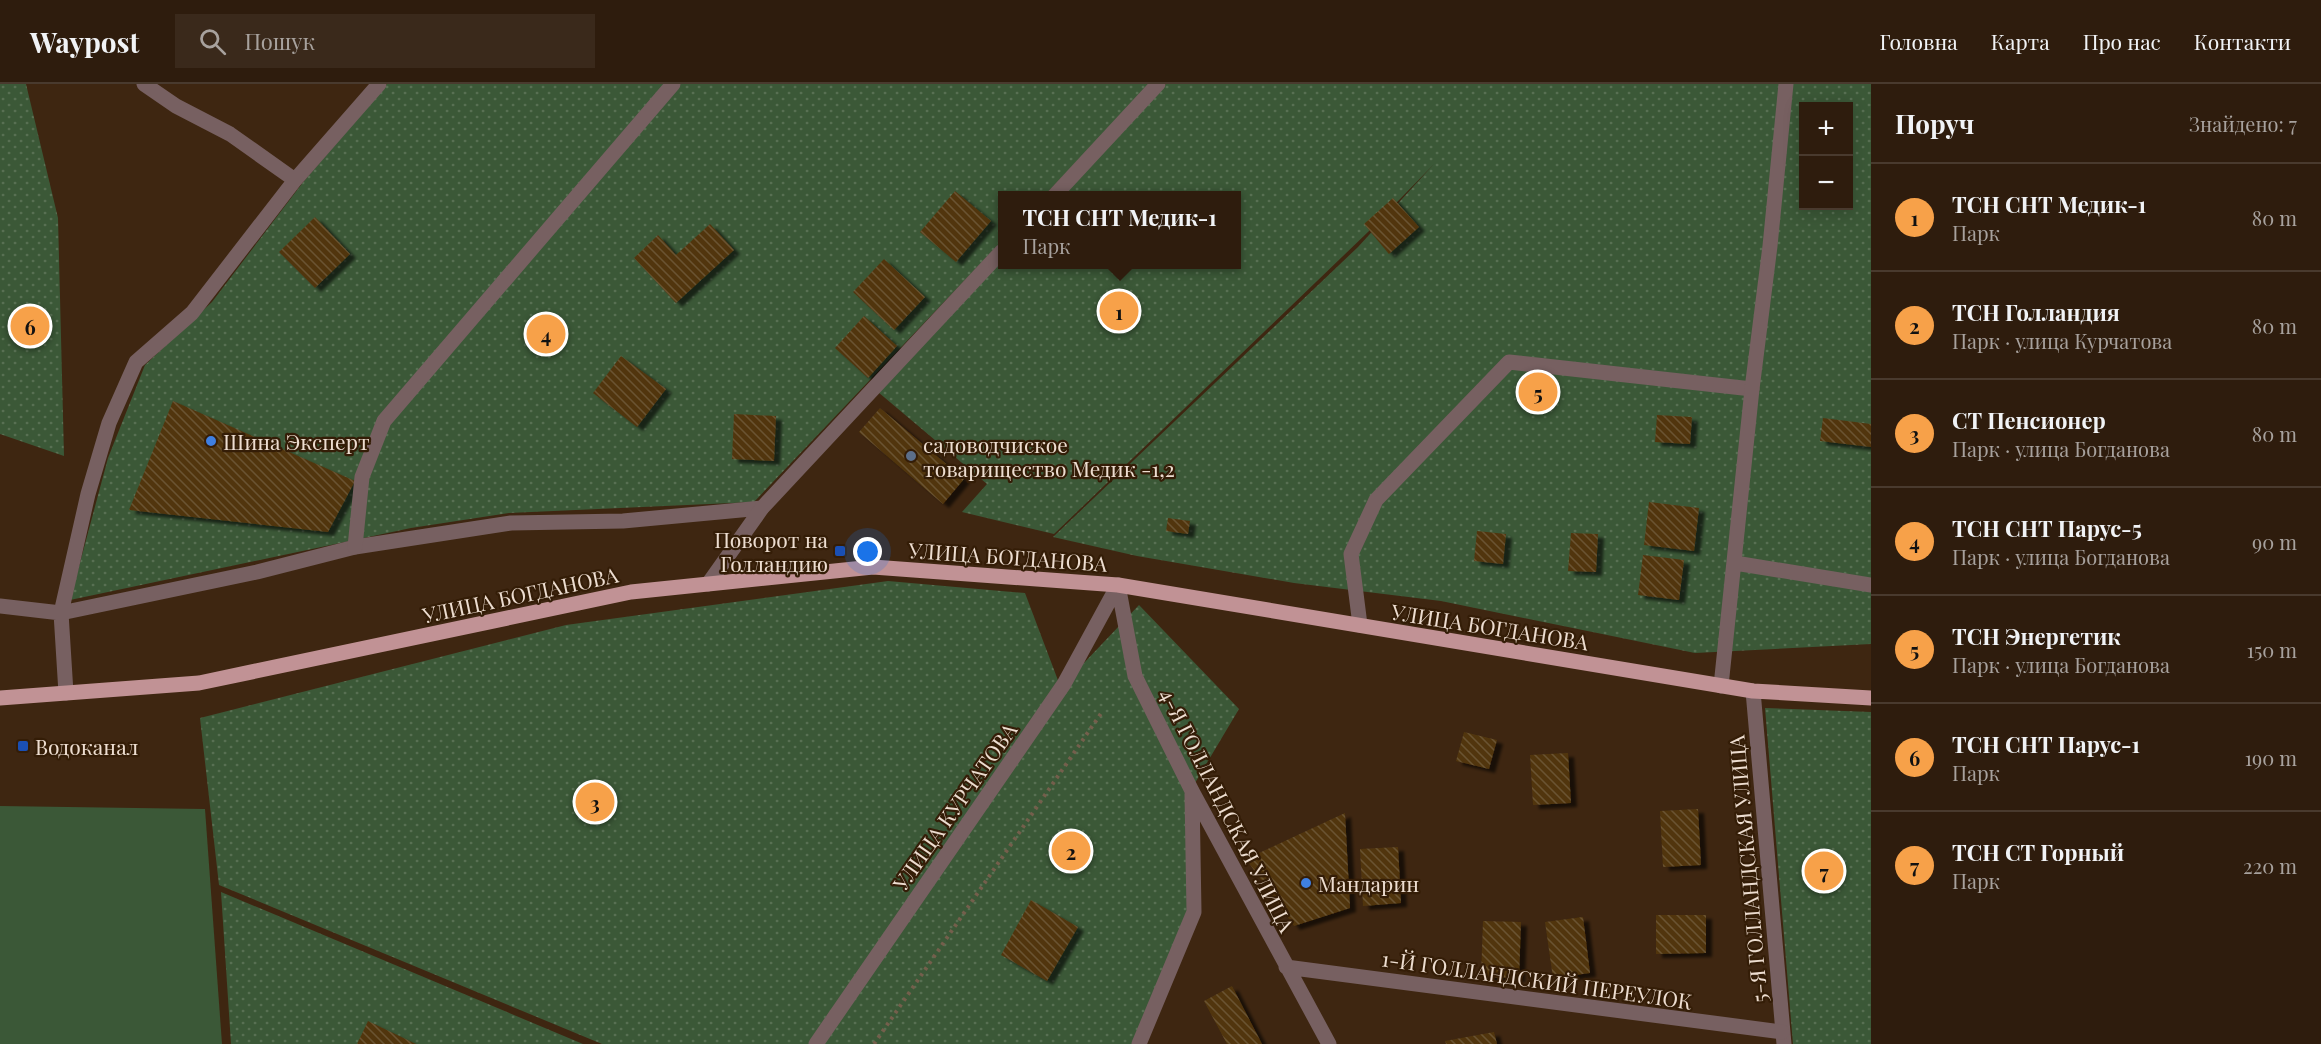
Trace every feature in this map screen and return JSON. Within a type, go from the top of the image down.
[{"type":"main road","name":"УЛИЦА БОГДАНОВА","points":[[0,698],[199,683],[631,592],[873,567],[1118,585],[1753,691],[1871,698]]},
{"type":"street","points":[[144,84],[176,106],[247,145],[295,180]]},
{"type":"street","points":[[66,693],[61,613],[88,494],[109,423],[135,362],[192,313],[295,180],[379,84]]},
{"type":"street","points":[[355,547],[362,477],[384,421],[673,84]]},
{"type":"street","points":[[1058,191],[1158,84]]},
{"type":"street","points":[[1721,686],[1786,84]]},
{"type":"street","points":[[708,584],[762,508],[998,255]]},
{"type":"street","points":[[1360,626],[1351,554],[1376,500],[1509,362],[1752,389]]},
{"type":"street","points":[[0,606],[61,613],[257,572],[355,547],[511,523],[623,521],[762,508]]},
{"type":"street","points":[[1735,563],[1871,585]]},
{"type":"street","name":"4-Я ГОЛЛАНДСКАЯ УЛИЦА","points":[[1118,585],[1135,676],[1192,791],[1329,1044]]},
{"type":"street","name":"УЛИЦА КУРЧАТОВА","points":[[816,1044],[1064,684],[1118,585]]},
{"type":"street","name":"5-Я ГОЛЛАНДСКАЯ УЛИЦА","points":[[1753,691],[1783,1038]]},
{"type":"street","points":[[1138,1044],[1194,912],[1192,791]]},
{"type":"street","name":"1-Й ГОЛЛАНДСКИЙ ПЕРЕУЛОК","points":[[1286,967],[1783,1038]]},
{"type":"path","points":[[874,1044],[1102,712]]},
{"type":"green space","points":[[0,84],[26,84],[58,218],[64,456],[0,434]]},
{"type":"green space","points":[[387,84],[1150,84],[1049,191],[998,191],[998,245],[754,502],[509,513],[411,528],[70,600],[108,458],[145,365],[212,302],[304,181]]},
{"type":"green space","points":[[1166,84],[1871,84],[1871,644],[1695,653],[1441,601],[1294,583],[1137,556],[1053,537],[1358,247],[1434,164],[1369,231],[1054,534],[962,512],[987,484],[878,392],[998,262],[998,269],[1241,269],[1241,191],[1064,191]]},
{"type":"green space","points":[[888,581],[1025,593],[1059,683],[817,1044],[602,1044],[219,885],[200,718],[566,625]]},
{"type":"green space","points":[[1139,605],[1239,709],[1189,793],[1192,910],[1135,1044],[823,1044],[1064,684]]},
{"type":"green space","points":[[1765,708],[1871,712],[1871,1044],[1793,1044]]},
{"type":"green space","points":[[0,806],[205,809],[222,1044],[0,1044]]},
{"type":"green space","points":[[221,892],[583,1044],[231,1044]]},
{"type":"building","points":[[955,191],[991,221],[956,262],[920,232]]},
{"type":"building","points":[[1393,198],[1419,227],[1389,254],[1364,224]]},
{"type":"building","points":[[315,217],[350,254],[315,288],[279,252]]},
{"type":"building","points":[[710,224],[734,250],[676,303],[634,258],[658,235],[676,255]]},
{"type":"building","points":[[884,259],[925,297],[894,330],[853,292]]},
{"type":"building","points":[[864,316],[897,346],[868,378],[835,348]]},
{"type":"building","points":[[621,356],[666,389],[637,427],[593,393]]},
{"type":"building","name":"Шина Эксперт","points":[[173,401],[355,481],[328,532],[129,510]]},
{"type":"building","name":"садоводчиское товарищество Медик -1,2","points":[[880,408],[964,479],[943,504],[859,432]]},
{"type":"building","points":[[734,414],[776,416],[774,461],[732,459]]},
{"type":"building","points":[[1657,415],[1692,417],[1690,444],[1655,442]]},
{"type":"building","points":[[1823,418],[1871,424],[1871,447],[1820,441]]},
{"type":"building","points":[[1649,502],[1699,508],[1694,551],[1644,545]]},
{"type":"building","points":[[1168,518],[1190,521],[1188,534],[1166,531]]},
{"type":"building","points":[[1477,531],[1506,534],[1503,564],[1474,561]]},
{"type":"building","points":[[1571,533],[1598,534],[1596,572],[1568,571]]},
{"type":"building","points":[[1643,555],[1684,560],[1679,600],[1638,595]]},
{"type":"building","points":[[1464,732],[1497,740],[1489,769],[1456,761]]},
{"type":"building","points":[[1568,753],[1571,803],[1533,805],[1530,755]]},
{"type":"building","points":[[1698,809],[1701,865],[1663,867],[1660,811]]},
{"type":"building","name":"Мандарин","points":[[1345,813],[1350,908],[1294,926],[1246,859]]},
{"type":"building","points":[[1398,847],[1401,903],[1363,906],[1360,849]]},
{"type":"building","points":[[1031,900],[1078,927],[1047,981],[1001,955]]},
{"type":"building","points":[[1656,915],[1706,915],[1706,953],[1656,954]]},
{"type":"building","points":[[1583,917],[1590,973],[1553,978],[1545,922]]},
{"type":"building","points":[[1483,921],[1521,922],[1519,978],[1481,977]]},
{"type":"building","points":[[1232,986],[1262,1044],[1227,1044],[1204,1001]]},
{"type":"building","points":[[368,1021],[416,1044],[357,1044]]},
{"type":"building","points":[[1494,1032],[1497,1044],[1446,1044],[1445,1041]]},
{"type":"place","name":"ТСН СНТ Медик-1","points":[[1119,311]]},
{"type":"place","name":"ТСН СНТ Парус-1","points":[[30,326]]},
{"type":"place","name":"ТСН СНТ Парус-5","points":[[546,334]]},
{"type":"place","name":"ТСН Энергетик","points":[[1538,392]]},
{"type":"place","name":"Шина Эксперт","points":[[211,441]]},
{"type":"place","name":"садоводчиское товарищество Медик -1,2","points":[[911,456]]},
{"type":"place","name":"Поворот на Голландию","points":[[840,551]]},
{"type":"place","name":"Водоканал","points":[[23,746]]},
{"type":"place","name":"СТ Пенсионер","points":[[595,802]]},
{"type":"place","name":"ТСН Голландия","points":[[1071,851]]},
{"type":"place","name":"ТСН СТ Горный","points":[[1824,871]]},
{"type":"place","name":"Мандарин","points":[[1306,883]]}]
